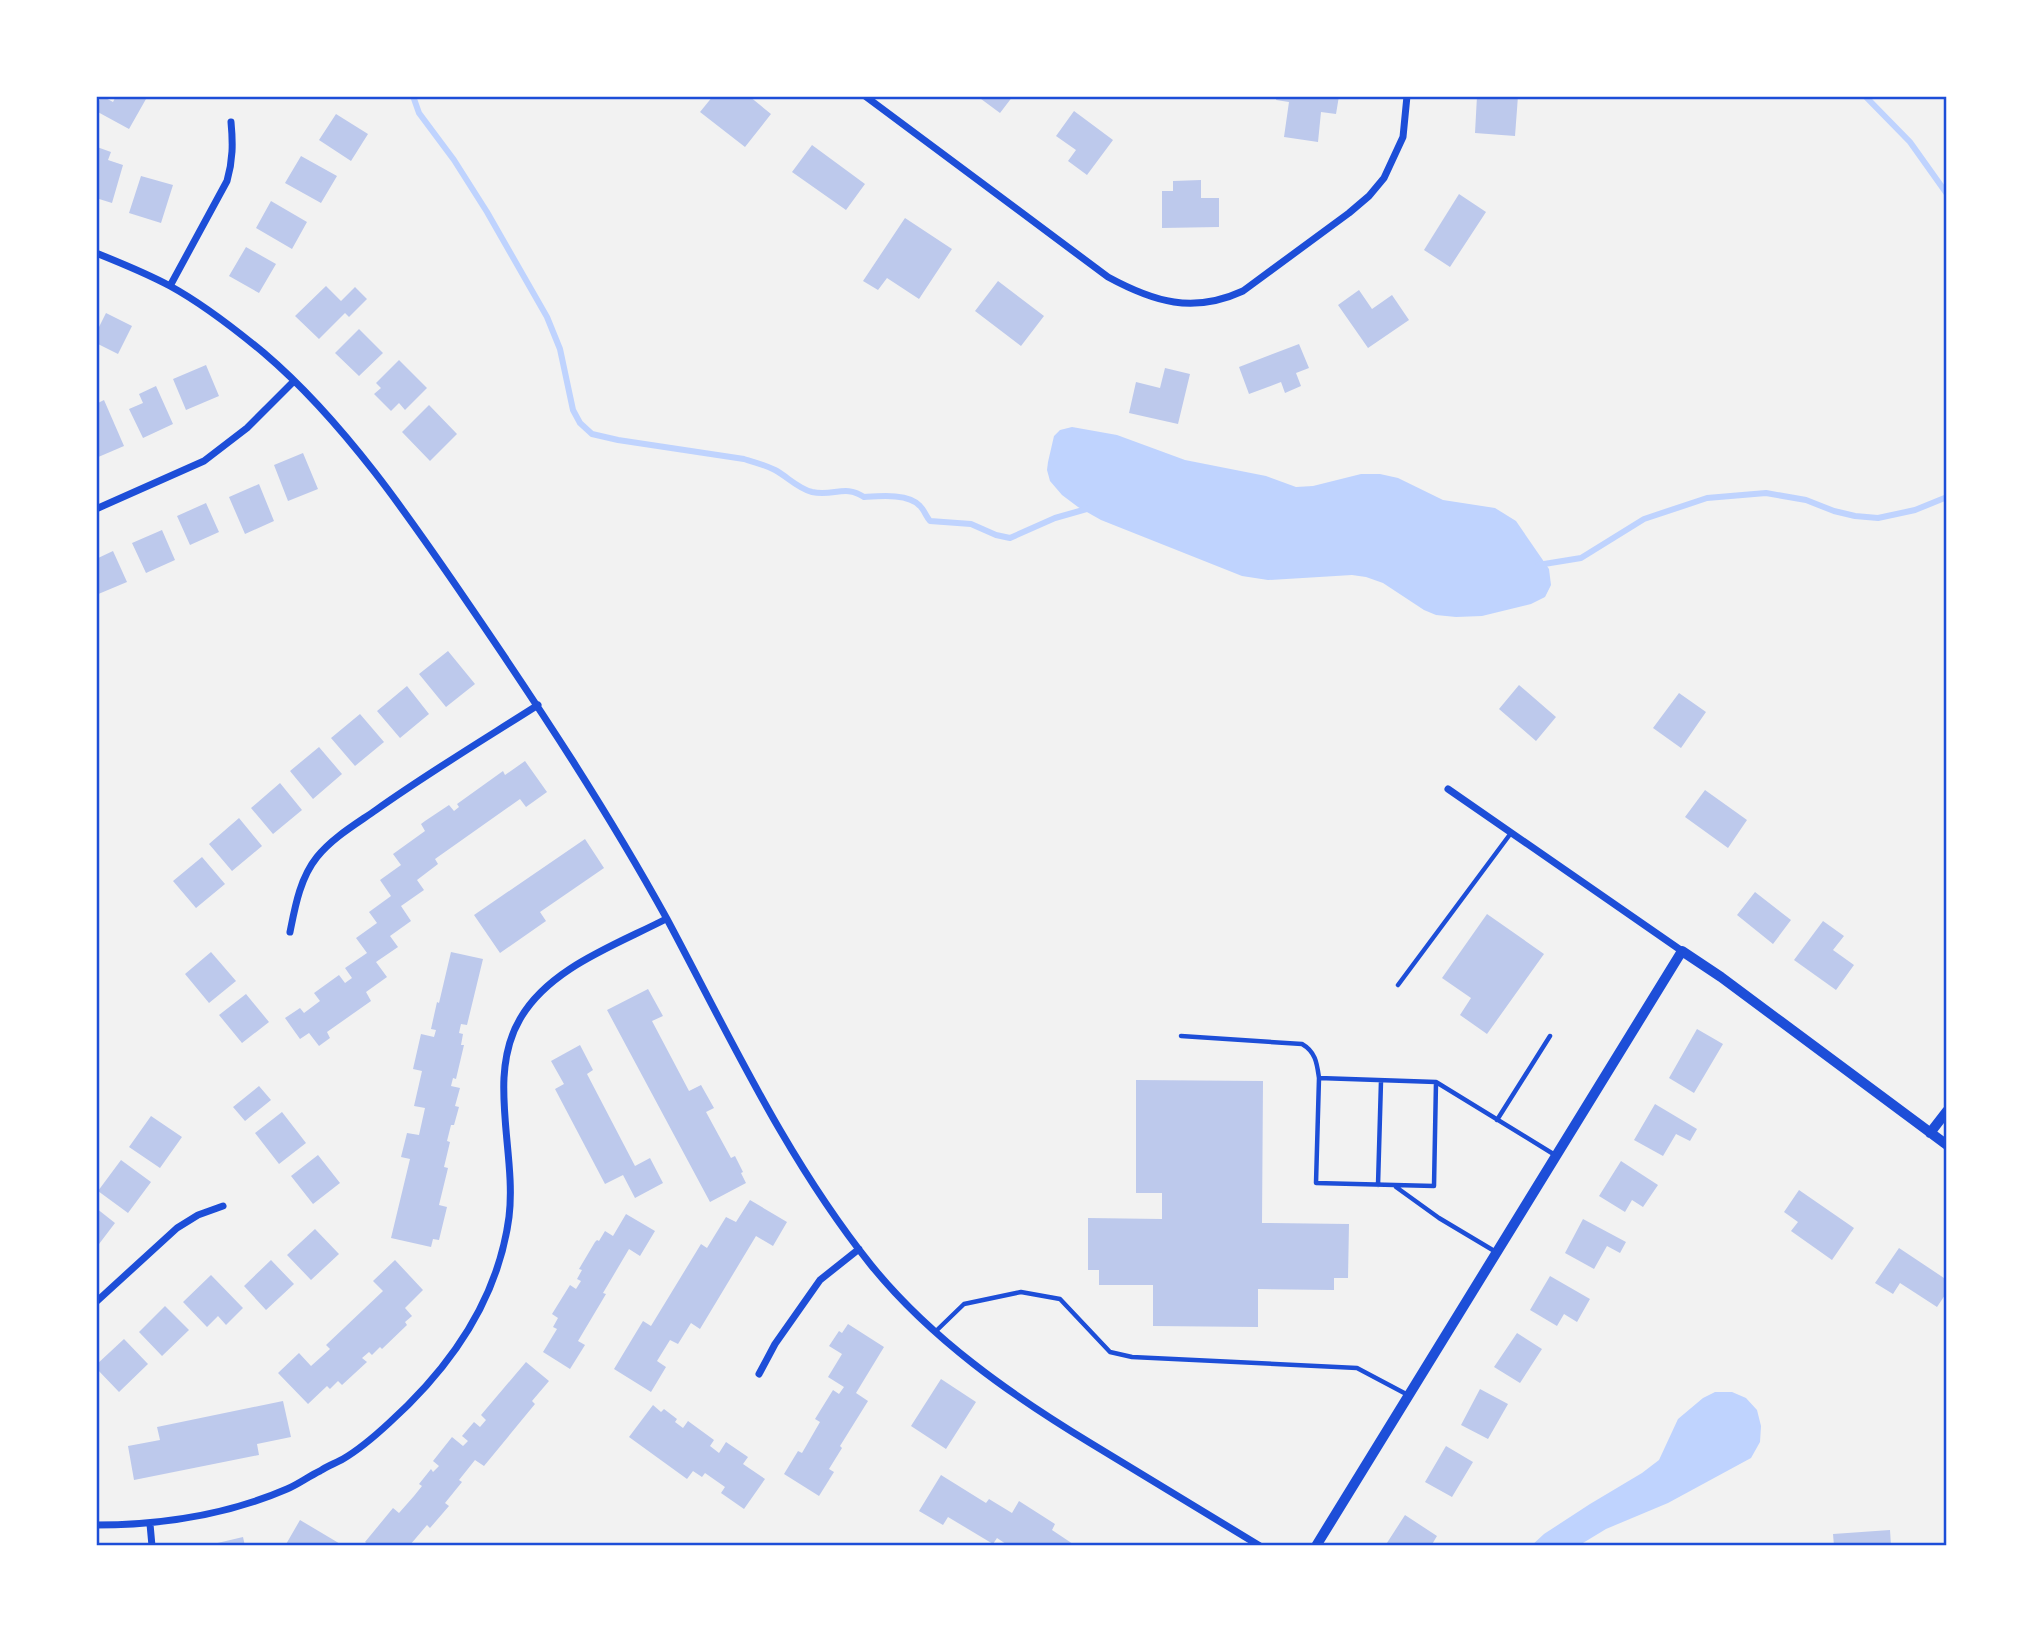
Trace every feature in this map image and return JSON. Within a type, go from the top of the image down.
[{"type":"street","points":[[865,96],[1108,277],[1155,300],[1192,303],[1228,298],[1243,291],[1369,196],[1384,178],[1403,137],[1407,96]]},
{"type":"street","points":[[170,286],[227,181],[233,154],[231,122]]},
{"type":"street","points":[[96,253],[170,286],[209,311],[264,353],[327,415],[395,501],[538,705],[615,829],[786,1142],[830,1212],[892,1288],[935,1332],[1005,1388],[1260,1546]]},
{"type":"street","points":[[96,509],[204,461],[247,428],[294,382]]},
{"type":"street","points":[[290,932],[297,898],[306,874],[316,858],[329,845],[412,785],[538,705]]},
{"type":"street","points":[[1448,789],[1721,977],[1947,1145]]},
{"type":"street","points":[[96,1525],[150,1524],[207,1515],[289,1489],[344,1458],[375,1435],[413,1400],[444,1366],[461,1341],[487,1293],[499,1259],[507,1229],[511,1181],[504,1074],[513,1032],[538,993],[556,978],[666,919]]},
{"type":"street","points":[[1316,1546],[1682,951]]},
{"type":"street","points":[[1930,1133],[1947,1111]]},
{"type":"street","points":[[96,1302],[177,1228],[198,1215],[223,1206]]},
{"type":"street","points":[[759,1374],[775,1344],[820,1280],[859,1249]]},
{"type":"street","points":[[150,1524],[152,1546]]},
{"type":"lane","points":[[1398,985],[1511,833]]},
{"type":"lane","points":[[1181,1036],[1302,1044],[1311,1048],[1319,1079],[1316,1183],[1434,1186],[1436,1082]]},
{"type":"lane","points":[[1497,1120],[1550,1036]]},
{"type":"lane","points":[[1319,1079],[1436,1082],[1556,1156]]},
{"type":"lane","points":[[1378,1185],[1381,1081]]},
{"type":"lane","points":[[1395,1186],[1439,1218],[1496,1252]]},
{"type":"lane","points":[[935,1332],[964,1304],[1021,1292],[1060,1300],[1111,1352],[1132,1357],[1357,1368],[1408,1396]]},
{"type":"water","points":[[1072,427],[1117,435],[1185,460],[1266,476],[1296,487],[1313,486],[1361,474],[1380,474],[1398,478],[1443,500],[1495,508],[1516,521],[1549,569],[1551,585],[1545,597],[1531,604],[1482,616],[1456,617],[1436,615],[1424,610],[1383,583],[1366,577],[1352,575],[1268,580],[1242,576],[1101,520],[1062,495],[1050,481],[1048,462],[1054,436],[1060,430]]},
{"type":"water","points":[[1715,1392],[1732,1392],[1746,1398],[1757,1410],[1761,1426],[1760,1442],[1751,1458],[1668,1503],[1606,1529],[1578,1546],[1531,1546],[1544,1534],[1659,1460],[1678,1419],[1703,1398]]},
{"type":"building","points":[[102,96],[113,102],[116,96],[141,96],[146,99],[129,129],[96,111]]},
{"type":"building","points":[[713,96],[749,96],[771,114],[745,147],[700,112]]},
{"type":"building","points":[[977,96],[1013,96],[1000,113]]},
{"type":"building","points":[[1277,96],[1339,96],[1336,114],[1321,112],[1318,142],[1284,137],[1289,102],[1276,100]]},
{"type":"building","points":[[1477,96],[1518,96],[1515,136],[1475,133]]},
{"type":"building","points":[[1074,111],[1113,140],[1087,175],[1068,161],[1076,150],[1056,136]]},
{"type":"building","points":[[336,114],[368,134],[351,161],[319,140]]},
{"type":"building","points":[[812,145],[865,184],[846,210],[792,172]]},
{"type":"building","points":[[97,147],[111,152],[108,160],[123,165],[112,203],[96,198]]},
{"type":"building","points":[[301,156],[337,176],[321,203],[285,183]]},
{"type":"building","points":[[141,176],[173,185],[161,223],[129,213]]},
{"type":"building","points":[[1201,180],[1201,198],[1219,198],[1219,227],[1162,228],[1162,191],[1173,191],[1173,181]]},
{"type":"building","points":[[1459,194],[1486,212],[1450,267],[1424,250]]},
{"type":"building","points":[[271,201],[307,222],[292,249],[256,228]]},
{"type":"building","points":[[905,218],[952,249],[919,299],[887,278],[878,290],[863,281]]},
{"type":"building","points":[[246,247],[276,264],[259,293],[229,276]]},
{"type":"building","points":[[998,281],[1044,316],[1021,346],[975,311]]},
{"type":"building","points":[[326,286],[341,301],[355,287],[367,299],[349,317],[345,313],[319,339],[295,316]]},
{"type":"building","points":[[1359,290],[1372,309],[1392,295],[1409,320],[1368,348],[1338,305]]},
{"type":"building","points":[[106,313],[132,326],[118,354],[96,343],[96,333]]},
{"type":"building","points":[[359,329],[383,353],[359,376],[335,353]]},
{"type":"building","points":[[1299,344],[1309,368],[1296,373],[1301,386],[1285,393],[1281,382],[1249,394],[1239,367]]},
{"type":"building","points":[[399,360],[427,388],[405,410],[399,403],[391,411],[374,394],[381,388],[376,383]]},
{"type":"building","points":[[206,365],[219,396],[186,410],[173,379]]},
{"type":"building","points":[[1165,368],[1190,374],[1178,424],[1129,413],[1136,382],[1160,388]]},
{"type":"building","points":[[156,386],[173,424],[143,438],[129,409],[143,403],[139,394]]},
{"type":"building","points":[[104,400],[124,446],[96,458],[96,404]]},
{"type":"building","points":[[429,405],[457,434],[430,461],[402,432]]},
{"type":"building","points":[[303,453],[318,489],[288,501],[274,465]]},
{"type":"building","points":[[259,484],[274,521],[245,534],[229,497]]},
{"type":"building","points":[[206,503],[219,532],[190,545],[177,516]]},
{"type":"building","points":[[162,530],[175,560],[146,573],[132,543]]},
{"type":"building","points":[[113,551],[127,582],[96,595],[96,559]]},
{"type":"building","points":[[448,651],[475,684],[446,707],[419,674]]},
{"type":"building","points":[[1519,685],[1556,717],[1536,741],[1499,709]]},
{"type":"building","points":[[407,686],[429,714],[400,738],[377,711]]},
{"type":"building","points":[[1679,693],[1706,712],[1681,748],[1653,728]]},
{"type":"building","points":[[360,714],[384,742],[355,766],[331,738]]},
{"type":"building","points":[[319,747],[342,774],[313,799],[290,771]]},
{"type":"building","points":[[525,761],[547,792],[526,807],[520,799],[435,859],[438,864],[417,880],[424,890],[401,906],[411,921],[390,936],[398,947],[376,962],[387,977],[366,992],[371,1001],[327,1032],[330,1038],[319,1046],[309,1033],[300,1039],[285,1018],[300,1008],[304,1013],[320,1001],[314,993],[339,975],[345,983],[352,978],[345,968],[367,953],[356,938],[377,923],[369,912],[391,896],[380,880],[401,865],[393,854],[425,831],[421,824],[425,821],[449,805],[454,811],[459,807],[457,804],[503,771],[505,775]]},
{"type":"building","points":[[280,783],[302,810],[273,834],[251,808]]},
{"type":"building","points":[[1705,790],[1747,820],[1728,848],[1685,817]]},
{"type":"building","points":[[239,818],[262,846],[232,871],[209,844]]},
{"type":"building","points":[[585,839],[604,868],[540,912],[546,921],[500,953],[474,915]]},
{"type":"building","points":[[202,857],[225,884],[196,908],[173,881]]},
{"type":"building","points":[[1755,892],[1791,920],[1773,944],[1737,915]]},
{"type":"building","points":[[1487,914],[1544,954],[1487,1034],[1460,1015],[1471,998],[1442,978]]},
{"type":"building","points":[[1823,921],[1844,936],[1833,950],[1854,965],[1836,990],[1794,960]]},
{"type":"building","points":[[211,952],[236,981],[209,1003],[185,974]]},
{"type":"building","points":[[451,952],[483,959],[467,1025],[461,1024],[459,1033],[463,1034],[461,1045],[464,1045],[456,1079],[453,1078],[451,1086],[460,1088],[455,1106],[459,1107],[447,1141],[450,1142],[444,1167],[448,1168],[439,1205],[447,1207],[439,1240],[433,1239],[431,1247],[391,1238],[410,1159],[401,1157],[407,1133],[419,1135],[425,1108],[414,1106],[422,1071],[413,1069],[421,1034],[434,1037],[436,1030],[431,1029]]},
{"type":"building","points":[[648,989],[663,1016],[652,1021],[689,1091],[701,1085],[714,1108],[706,1112],[731,1158],[735,1156],[743,1172],[741,1173],[746,1183],[710,1202],[607,1010]]},
{"type":"building","points":[[246,994],[269,1022],[242,1043],[219,1015]]},
{"type":"building","points":[[1697,1029],[1723,1044],[1694,1093],[1669,1078]]},
{"type":"building","points":[[580,1045],[593,1070],[587,1074],[635,1166],[650,1158],[663,1183],[635,1198],[623,1175],[605,1184],[555,1089],[564,1084],[551,1061]]},
{"type":"building","points":[[1136,1080],[1263,1081],[1262,1223],[1349,1224],[1348,1278],[1334,1278],[1334,1290],[1258,1289],[1258,1327],[1153,1326],[1153,1285],[1099,1285],[1099,1270],[1088,1270],[1088,1218],[1162,1219],[1162,1193],[1136,1193]]},
{"type":"building","points":[[259,1086],[271,1100],[245,1121],[233,1107]]},
{"type":"building","points":[[1655,1104],[1697,1129],[1690,1141],[1676,1134],[1663,1156],[1634,1140]]},
{"type":"building","points":[[282,1112],[306,1143],[279,1164],[255,1133]]},
{"type":"building","points":[[151,1116],[182,1137],[160,1168],[129,1147]]},
{"type":"building","points":[[318,1155],[340,1183],[313,1204],[291,1176]]},
{"type":"building","points":[[121,1160],[151,1182],[128,1213],[98,1191]]},
{"type":"building","points":[[1621,1161],[1658,1185],[1643,1207],[1632,1200],[1625,1212],[1599,1196]]},
{"type":"building","points":[[1799,1190],[1854,1228],[1832,1260],[1791,1231],[1798,1222],[1784,1212]]},
{"type":"building","points":[[750,1200],[787,1222],[773,1246],[756,1236],[700,1329],[691,1323],[678,1344],[670,1340],[657,1361],[666,1367],[651,1392],[614,1369],[643,1321],[651,1326],[701,1244],[707,1248],[726,1217],[736,1222]]},
{"type":"building","points":[[96,1208],[115,1223],[96,1248]]},
{"type":"building","points":[[626,1214],[655,1231],[640,1256],[629,1249],[578,1341],[585,1345],[570,1369],[543,1352],[557,1329],[553,1327],[558,1318],[552,1314],[570,1285],[576,1289],[581,1281],[577,1279],[582,1270],[579,1269],[595,1242],[599,1241],[605,1231],[613,1236]]},
{"type":"building","points":[[1583,1219],[1626,1242],[1620,1253],[1607,1246],[1594,1269],[1565,1253]]},
{"type":"building","points":[[315,1229],[339,1254],[311,1280],[287,1255]]},
{"type":"building","points":[[1899,1248],[1947,1280],[1947,1292],[1937,1307],[1900,1283],[1893,1294],[1875,1283]]},
{"type":"building","points":[[271,1260],[294,1284],[266,1310],[244,1286]]},
{"type":"building","points":[[395,1260],[423,1290],[405,1308],[412,1316],[405,1322],[407,1325],[382,1349],[380,1347],[372,1355],[369,1352],[362,1358],[367,1362],[342,1385],[338,1381],[330,1389],[327,1386],[308,1404],[278,1373],[299,1353],[311,1366],[330,1349],[326,1345],[383,1291],[373,1281]]},
{"type":"building","points":[[211,1275],[243,1308],[226,1325],[218,1316],[207,1327],[183,1302]]},
{"type":"building","points":[[1550,1276],[1590,1299],[1577,1322],[1564,1314],[1557,1326],[1530,1310]]},
{"type":"building","points":[[165,1306],[189,1330],[162,1356],[139,1332]]},
{"type":"building","points":[[848,1324],[884,1347],[856,1393],[868,1401],[840,1446],[842,1448],[829,1469],[834,1472],[819,1496],[784,1474],[798,1451],[802,1453],[820,1422],[815,1419],[833,1390],[839,1394],[844,1387],[828,1377],[842,1354],[829,1346],[839,1331],[842,1333]]},
{"type":"building","points":[[1517,1333],[1542,1349],[1520,1383],[1494,1367]]},
{"type":"building","points":[[124,1339],[148,1364],[119,1392],[96,1365]]},
{"type":"building","points":[[526,1362],[549,1381],[532,1401],[535,1404],[484,1466],[475,1460],[445,1503],[449,1506],[430,1528],[427,1525],[410,1545],[370,1546],[365,1542],[393,1508],[399,1513],[422,1486],[419,1484],[431,1469],[433,1472],[439,1466],[433,1461],[452,1437],[463,1446],[468,1441],[462,1436],[474,1422],[480,1427],[486,1420],[481,1415]]},
{"type":"building","points":[[941,1379],[976,1402],[946,1449],[911,1426]]},
{"type":"building","points":[[1480,1389],[1508,1404],[1488,1439],[1461,1425]]},
{"type":"building","points":[[283,1401],[291,1437],[257,1444],[259,1455],[134,1480],[128,1446],[160,1440],[157,1427]]},
{"type":"building","points":[[653,1405],[661,1412],[664,1409],[677,1419],[675,1422],[683,1428],[688,1421],[714,1440],[710,1446],[719,1453],[726,1442],[748,1457],[743,1464],[765,1479],[744,1509],[721,1493],[725,1487],[705,1473],[702,1477],[693,1471],[687,1479],[629,1437]]},
{"type":"building","points":[[1446,1446],[1473,1462],[1452,1497],[1425,1482]]},
{"type":"building","points":[[941,1475],[986,1503],[989,1499],[1012,1513],[1019,1501],[1055,1524],[1052,1530],[1076,1546],[1009,1546],[997,1538],[993,1544],[948,1517],[943,1525],[919,1511]]},
{"type":"building","points":[[1405,1515],[1437,1536],[1431,1546],[1385,1546]]},
{"type":"building","points":[[300,1520],[337,1542],[343,1546],[285,1546]]},
{"type":"building","points":[[1890,1530],[1891,1546],[1834,1546],[1833,1534]]},
{"type":"building","points":[[243,1537],[245,1546],[209,1546],[209,1545]]},
{"type":"waterway","points":[[413,96],[419,113],[454,160],[487,212],[547,317],[560,349],[573,410],[580,423],[592,434],[744,459],[775,470],[812,492],[851,491],[864,497],[894,496],[909,499],[920,506],[930,521],[971,524],[1010,538],[1055,518],[1090,508]]},
{"type":"waterway","points":[[1865,96],[1910,142],[1947,194]]},
{"type":"waterway","points":[[1538,565],[1581,558],[1644,519],[1707,498],[1766,493],[1806,500],[1855,516],[1878,518],[1915,510],[1947,497]]}]
